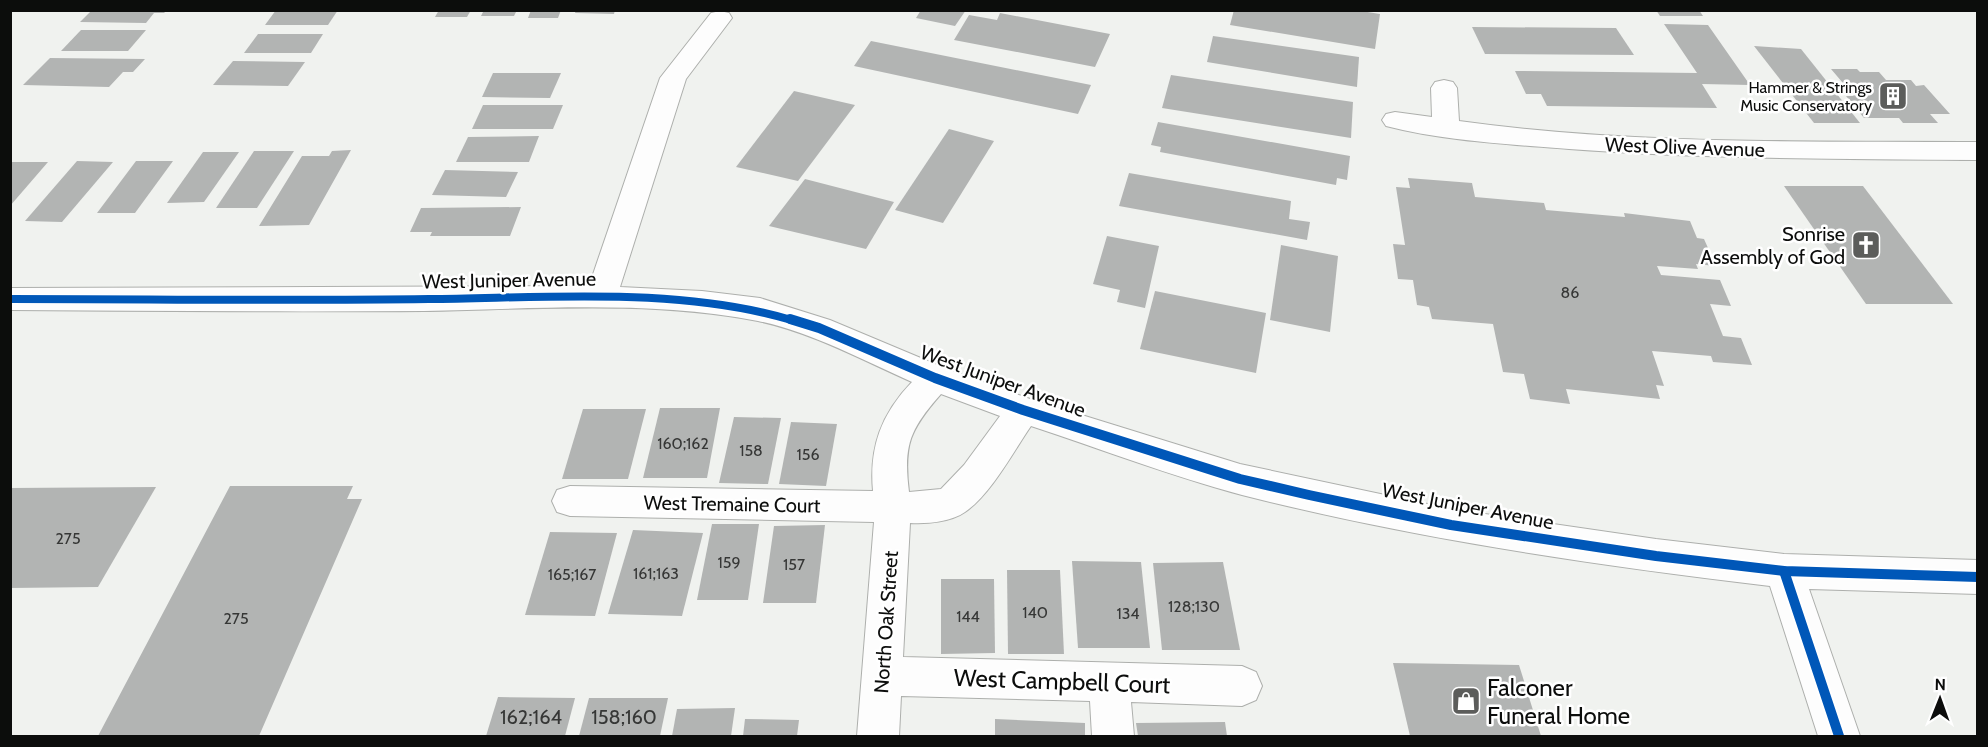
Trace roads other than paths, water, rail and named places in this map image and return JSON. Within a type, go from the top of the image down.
[{"type":"street","points":[[601,297],[673,78],[720,18]]},
{"type":"street","points":[[1444,88],[1446,129]]},
{"type":"street","name":"West Olive Avenue","points":[[1395,120],[1446,129],[1585,143],[1709,150],[1977,151]]},
{"type":"street","name":"West Juniper Avenue","points":[[10,299],[366,300],[601,297],[702,302],[760,310],[819,328],[935,378],[1023,410],[1240,479],[1309,495],[1451,525],[1569,544],[1784,571],[1977,577]]},
{"type":"street","name":"North Oak Street","points":[[878,736],[893,508],[888,475],[898,424],[935,378]]},
{"type":"street","points":[[893,508],[927,508],[952,502],[977,476],[1023,410]]},
{"type":"street","name":"West Tremaine Court","points":[[570,501],[893,508]]},
{"type":"street","points":[[1784,571],[1839,736]]},
{"type":"street","name":"West Campbell Court","points":[[882,676],[1242,686]]},
{"type":"street","points":[[1109,682],[1113,736]]},
{"type":"place","name":"Hammer & Strings Music Conservatory","points":[[1893,96]]},
{"type":"place","name":"Sonrise Assembly of God","points":[[1866,245]]},
{"type":"place","name":"Falconer Funeral Home","points":[[1466,701]]}]
